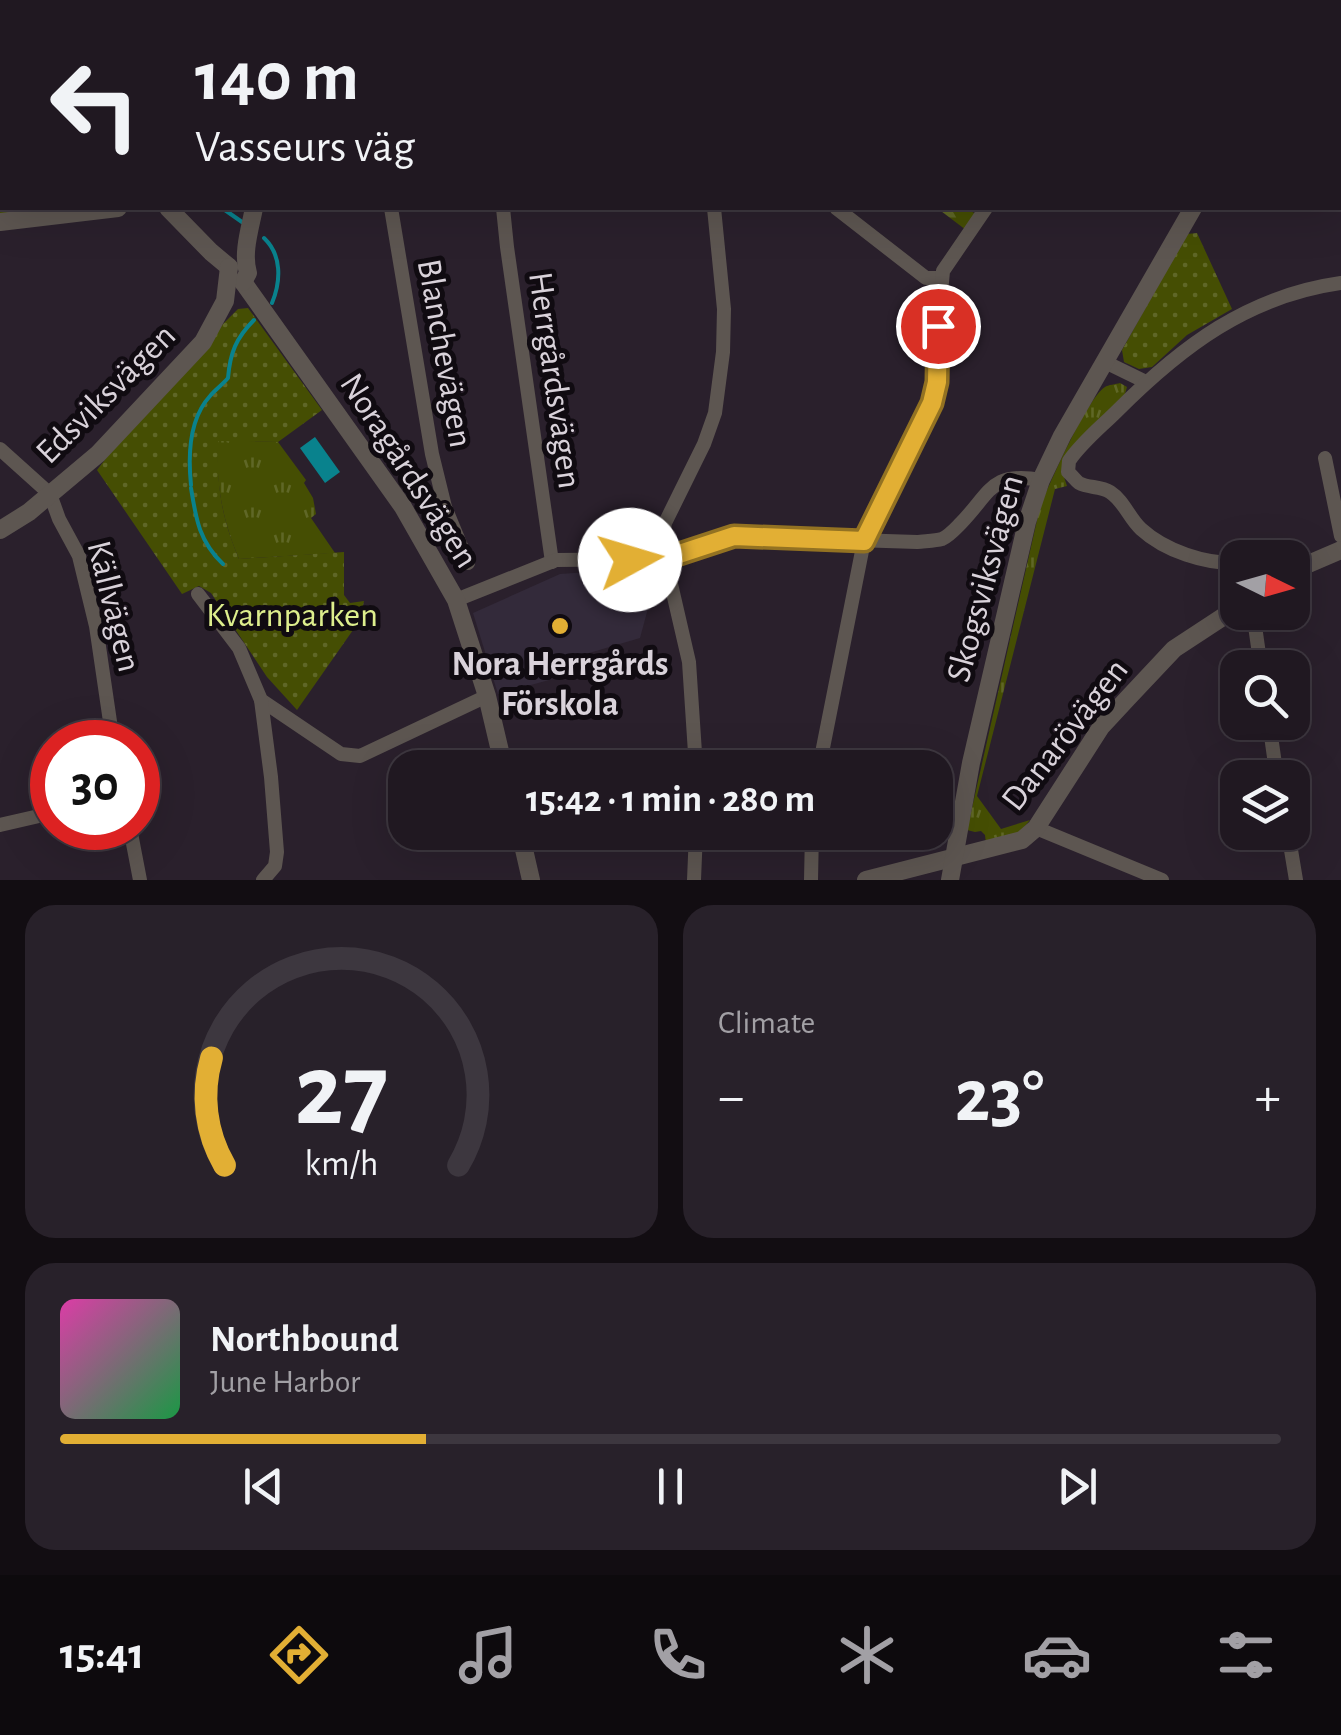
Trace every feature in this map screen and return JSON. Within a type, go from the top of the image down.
[{"type":"street","points":[[0,222],[101,210]]},
{"type":"street","name":"Noragårdsvägen","points":[[170,210],[237,274],[403,507],[456,600],[500,750]]},
{"type":"street","name":"Edsviksvägen","points":[[0,530],[29,512],[98,454],[203,342],[237,274],[253,210]]},
{"type":"street","name":"Blanchevägen","points":[[391,210],[432,454],[445,508],[468,563]]},
{"type":"street","name":"Herrgårdsvägen","points":[[503,210],[552,562]]},
{"type":"street","points":[[695,750],[689,662],[662,545],[665,523],[704,444],[720,382],[724,309],[714,210]]},
{"type":"street","points":[[839,210],[926,278],[941,278]]},
{"type":"street","points":[[823,750],[864,541],[932,403],[937,382],[943,271],[985,210]]},
{"type":"street","name":"Skogsviksvägen","points":[[950,880],[971,763],[1027,522],[1041,480],[1062,436],[1192,210]]},
{"type":"street","points":[[1220,564],[1162,544],[1139,528],[1109,490],[1080,483],[1068,472],[1069,461],[1146,382],[1220,326],[1290,293],[1341,283]]},
{"type":"street","points":[[1105,362],[1146,382]]},
{"type":"street","name":"Källvägen","points":[[0,449],[50,494],[78,556],[96,626],[110,720]]},
{"type":"street","points":[[1325,458],[1341,536]]},
{"type":"street","points":[[456,600],[552,562],[664,559],[734,536],[917,542],[942,539],[1006,478],[1041,480]]},
{"type":"street","points":[[1310,563],[1341,550]]},
{"type":"street","points":[[198,594],[239,648],[261,700],[277,852],[275,866],[263,880]]},
{"type":"street","name":"Danarövägen","points":[[866,880],[1022,840],[1036,828],[1114,713],[1174,649],[1220,619]]},
{"type":"street","points":[[261,700],[341,754],[360,756],[487,696]]},
{"type":"street","points":[[0,825],[30,818]]},
{"type":"street","points":[[1036,828],[1158,879]]},
{"type":"street","points":[[134,850],[140,880]]},
{"type":"street","points":[[524,850],[531,880]]},
{"type":"street","points":[[694,880],[695,850]]},
{"type":"street","points":[[811,880],[812,850]]},
{"type":"street","points":[[1291,850],[1296,880]]},
{"type":"shaded area","name":"Nora Herrgårds Förskola","points":[[659,567],[667,596],[650,601],[640,638],[589,653],[582,671],[498,694],[473,613],[560,574]]},
{"type":"green space","points":[[0,210],[22,210],[11,217],[0,216]]},
{"type":"green space","points":[[940,210],[969,210],[976,214],[966,230]]},
{"type":"green space","points":[[1197,233],[1232,309],[1187,335],[1152,367],[1139,369],[1124,362],[1122,350],[1187,234]]},
{"type":"green space","name":"Kvarnparken","points":[[248,308],[322,410],[278,442],[218,441],[221,501],[239,559],[344,552],[344,595],[350,603],[364,601],[360,620],[297,710],[267,677],[211,593],[199,586],[182,594],[97,470],[164,383],[238,309]]},
{"type":"green space","points":[[1120,383],[1127,387],[1124,397],[1063,474],[1067,486],[1055,489],[977,796],[1001,829],[1030,820],[1020,832],[986,844],[981,831],[967,830],[1040,507],[1097,394]]},
{"type":"green space","points":[[217,440],[278,442],[306,480],[316,514],[311,518],[335,553],[239,559],[221,501]]},
{"type":"water","points":[[315,437],[340,472],[325,483],[300,448]]},
{"type":"waterway","points":[[225,210],[242,222]]},
{"type":"waterway","points":[[264,238],[274,252],[278,269],[272,303]]},
{"type":"waterway","points":[[191,485],[190,450],[198,416],[228,378],[235,346],[254,320]]},
{"type":"waterway","points":[[191,488],[204,538],[223,564]]},
{"type":"place","name":"Nora Herrgårds Förskola","points":[[560,626]]},
{"type":"route","points":[[630,560],[664,559],[734,536],[864,541],[932,403],[937,382],[938,326]]}]
